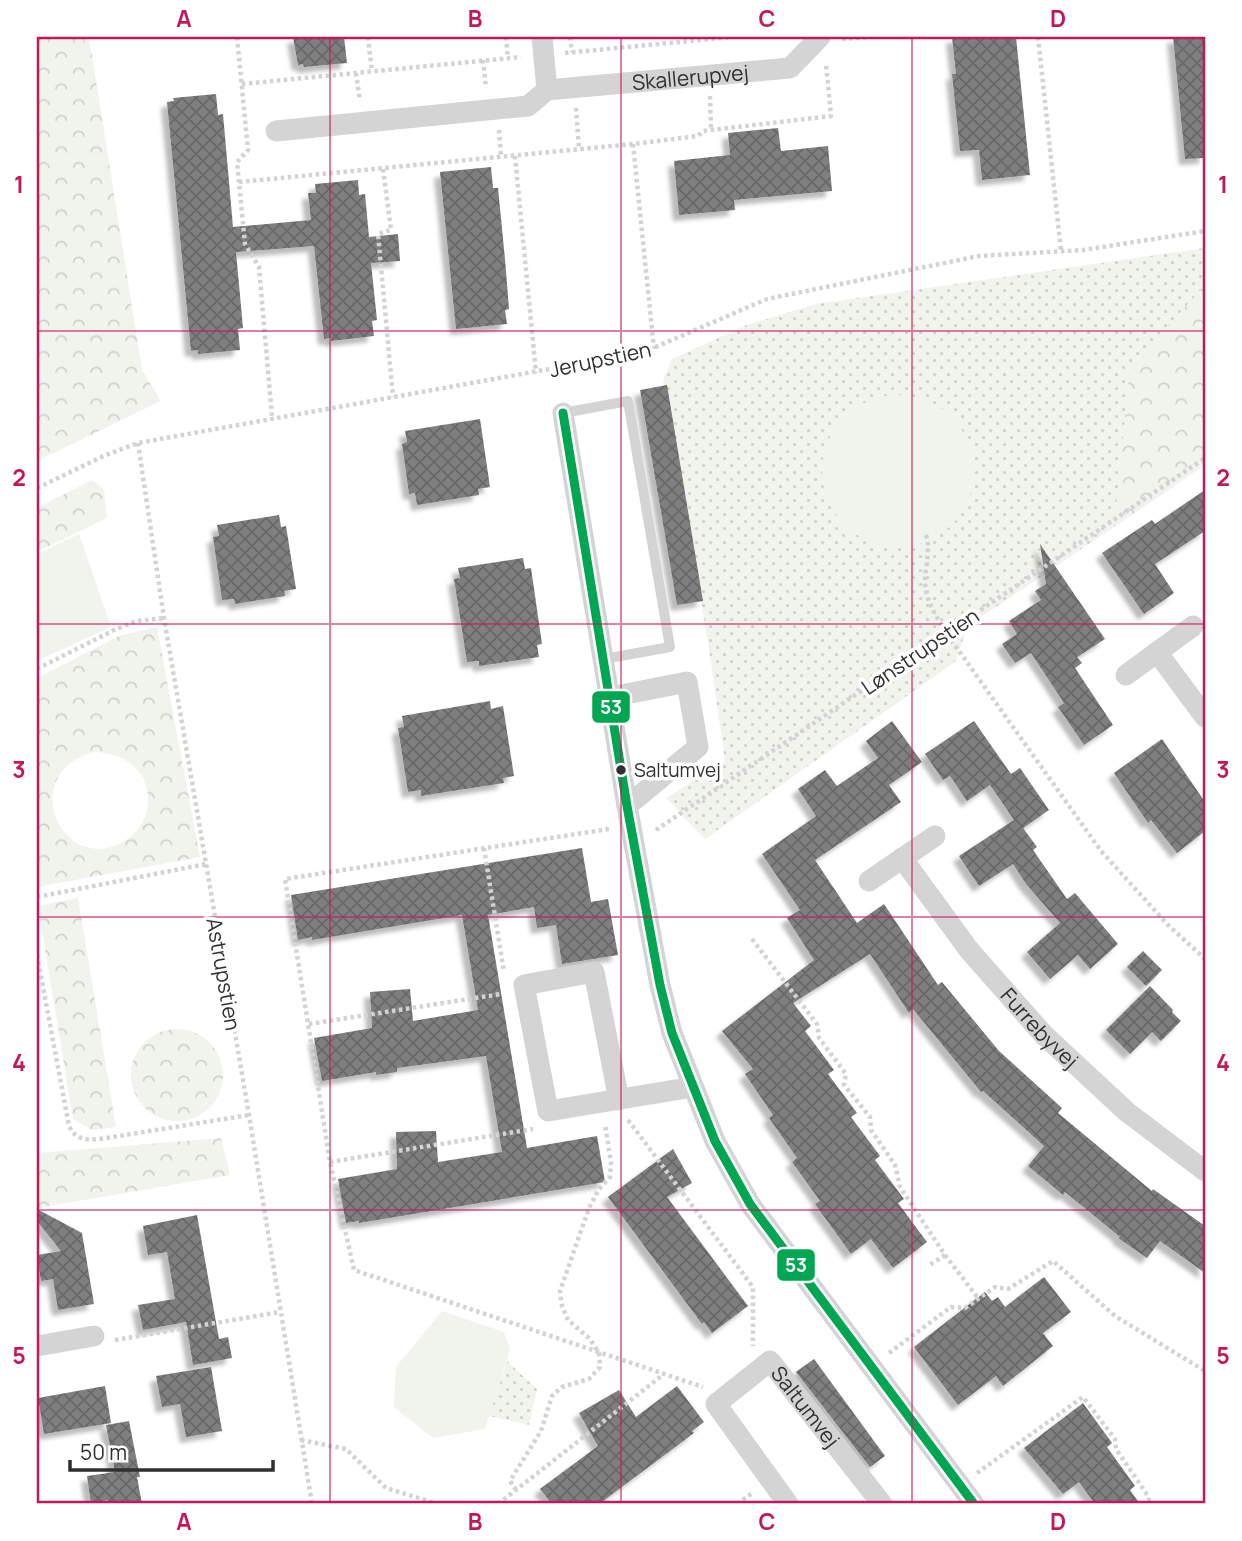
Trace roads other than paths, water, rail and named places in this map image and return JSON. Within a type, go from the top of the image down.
[{"type":"street","name":"Skallerupvej","points":[[276,131],[528,106],[547,90],[790,68],[828,42]]},
{"type":"street","points":[[543,46],[547,90]]},
{"type":"street","points":[[563,412],[630,824],[660,985],[673,1033],[715,1141],[750,1204],[872,1367],[962,1497]]},
{"type":"street","points":[[1126,675],[1193,626]]},
{"type":"street","points":[[1157,652],[1205,717]]},
{"type":"street","points":[[611,697],[687,682],[698,747],[630,824]]},
{"type":"street","points":[[869,881],[935,836]]},
{"type":"street","name":"Furrebyvej","points":[[902,858],[969,950],[1044,1035],[1127,1112],[1205,1171]]},
{"type":"street","points":[[611,1101],[594,972],[523,985],[516,992],[548,1111],[611,1101],[693,1087]]},
{"type":"street","points":[[37,1346],[94,1336]]},
{"type":"street","name":"Saltumvej","points":[[788,1504],[716,1404],[770,1361],[882,1504]]},
{"type":"lane","points":[[563,412],[628,401],[670,647],[604,659]]},
{"type":"place","name":"Saltumvej","points":[[621,770]]}]
